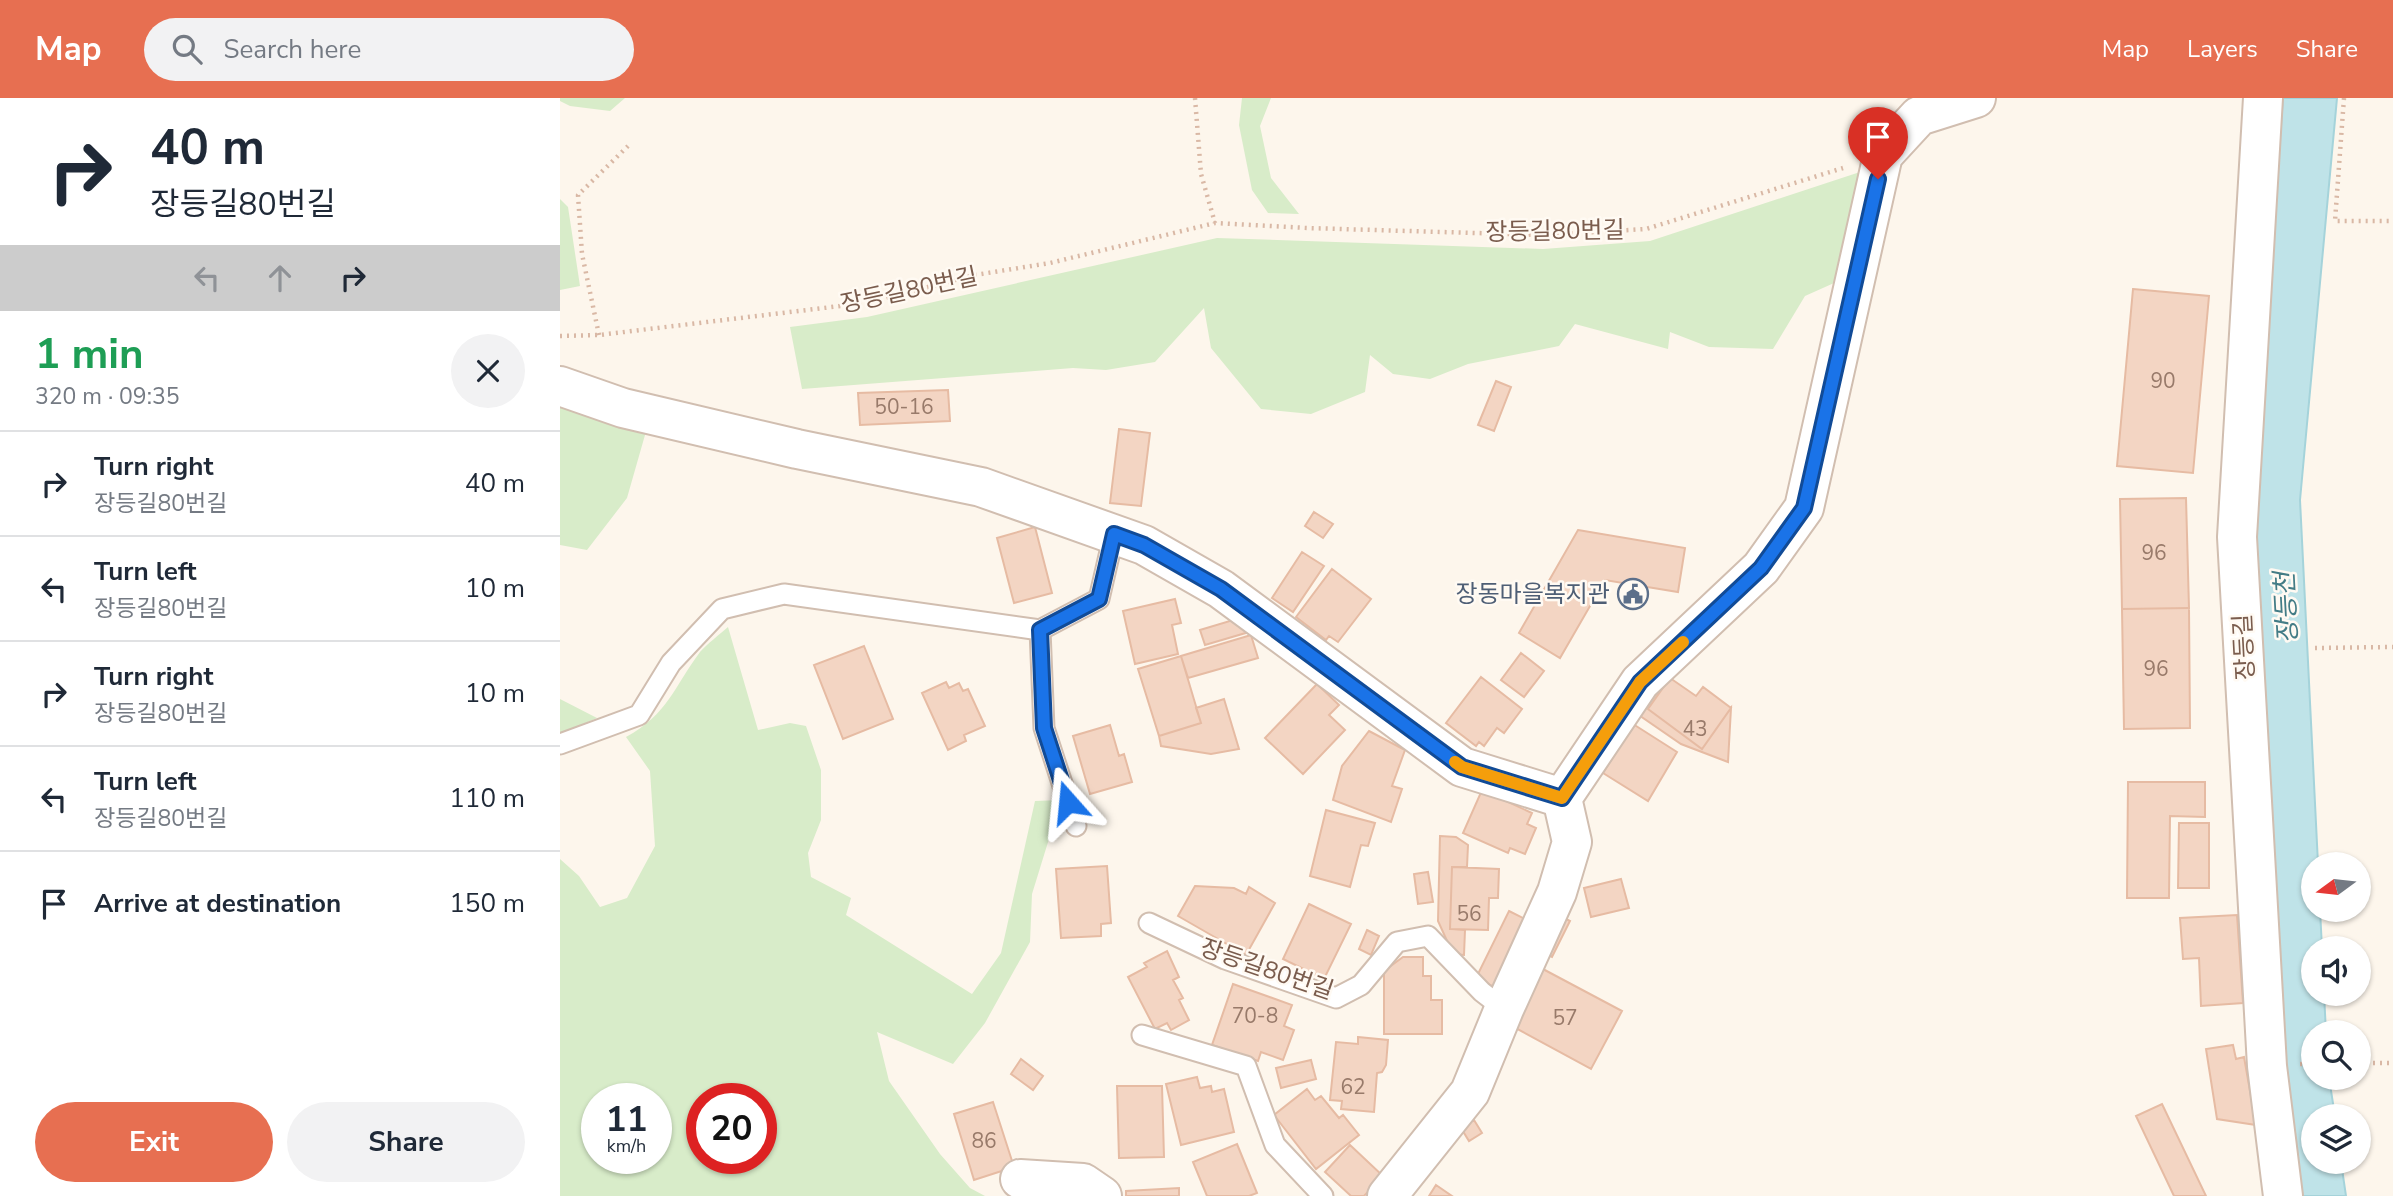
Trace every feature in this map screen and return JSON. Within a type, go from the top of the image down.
[{"type":"street","points":[[1387,1196],[1470,1092],[1557,892],[1572,842],[1562,798],[1640,682],[1761,568],[1804,508],[1884,155],[1919,116],[1976,98]]},
{"type":"street","name":"장등길","points":[[2263,98],[2237,537],[2267,1066],[2283,1196]]},
{"type":"street","points":[[560,386],[623,408],[797,449],[981,487],[1144,545],[1221,589],[1462,767],[1562,798]]},
{"type":"street","points":[[1020,1179],[1083,1183],[1102,1196]]},
{"type":"lane","points":[[560,744],[639,715],[671,663],[722,609],[784,594],[1040,630],[1099,599],[1114,534]]},
{"type":"lane","points":[[1040,630],[1044,728],[1076,827]]},
{"type":"lane","name":"장등길80번길","points":[[1149,923],[1225,960],[1336,998],[1361,985],[1397,942],[1428,936],[1482,992],[1504,1009]]},
{"type":"lane","points":[[1142,1035],[1246,1066],[1275,1146],[1323,1196]]},
{"type":"path","points":[[1195,98],[1201,174],[1216,223]]},
{"type":"path","points":[[2344,98],[2335,221],[2393,222]]},
{"type":"path","points":[[599,335],[582,254],[578,195],[628,146]]},
{"type":"path","name":"장등길80번길","points":[[560,336],[599,335],[865,303],[975,275],[1051,263],[1216,223],[1543,234],[1646,229],[1884,155]]},
{"type":"path","points":[[2315,648],[2393,647]]},
{"type":"path","points":[[2371,1063],[2393,1063]]},
{"type":"green space","points":[[560,98],[625,98],[610,111],[570,106],[560,101]]},
{"type":"green space","points":[[1242,98],[1271,98],[1260,126],[1271,178],[1299,214],[1268,213],[1252,190],[1239,125]]},
{"type":"green space","points":[[1860,172],[1843,279],[1805,296],[1773,349],[1709,347],[1670,332],[1668,349],[1575,324],[1559,346],[1468,364],[1430,379],[1393,374],[1370,355],[1365,392],[1311,414],[1261,409],[1211,348],[1204,308],[1155,362],[1106,370],[1073,368],[802,389],[790,327],[867,317],[1217,238],[1543,249],[1650,241]]},
{"type":"green space","points":[[560,199],[568,207],[580,286],[560,290]]},
{"type":"green space","points":[[560,397],[647,428],[627,498],[587,550],[560,545]]},
{"type":"green space","points":[[728,627],[758,730],[790,723],[806,726],[821,770],[821,820],[808,853],[811,877],[851,898],[846,915],[972,994],[1001,953],[1035,801],[1061,800],[1032,894],[1030,942],[985,1023],[953,1064],[877,1032],[889,1081],[940,1154],[970,1188],[985,1196],[560,1196],[560,859],[579,876],[600,907],[627,898],[655,846],[650,771],[626,737],[652,719],[661,709],[700,652]]},
{"type":"green space","points":[[560,699],[597,718],[560,734]]},
{"type":"water","name":"장등천","points":[[2283,98],[2337,98],[2300,500],[2317,852],[2301,852],[2301,922],[2321,922],[2321,936],[2301,936],[2301,1006],[2325,1006],[2325,1020],[2301,1020],[2301,1090],[2331,1090],[2333,1104],[2301,1104],[2301,1174],[2343,1174],[2346,1196],[2296,1196],[2280,1081],[2251,536]]},
{"type":"building","points":[[2133,289],[2209,296],[2193,473],[2117,466]]},
{"type":"building","points":[[1496,381],[1511,387],[1494,431],[1478,425]]},
{"type":"building","points":[[948,390],[950,421],[860,425],[858,393]]},
{"type":"building","points":[[1119,429],[1150,433],[1141,506],[1110,503]]},
{"type":"building","points":[[2186,498],[2189,608],[2122,609],[2120,499]]},
{"type":"building","points":[[1314,512],[1333,524],[1323,538],[1305,526]]},
{"type":"building","points":[[1035,527],[1052,593],[1014,603],[997,538]]},
{"type":"building","points":[[1578,530],[1685,548],[1678,592],[1605,580],[1560,658],[1519,633]]},
{"type":"building","points":[[1302,552],[1324,566],[1293,612],[1272,598]]},
{"type":"building","points":[[1332,569],[1371,599],[1338,642],[1329,636],[1326,640],[1296,617]]},
{"type":"building","points":[[1175,599],[1181,623],[1172,625],[1178,654],[1135,664],[1123,611]]},
{"type":"building","points":[[2189,608],[2190,728],[2124,729],[2122,609]]},
{"type":"building","points":[[1233,620],[1249,632],[1205,645],[1200,630]]},
{"type":"building","points":[[1251,635],[1258,658],[1188,678],[1181,656]]},
{"type":"building","points":[[864,646],[893,719],[843,739],[814,665]]},
{"type":"building","points":[[1521,653],[1544,671],[1524,697],[1501,680]]},
{"type":"building","points":[[1181,656],[1201,723],[1159,736],[1138,669]]},
{"type":"building","points":[[1481,677],[1522,709],[1504,733],[1497,728],[1484,746],[1479,742],[1476,746],[1446,723]]},
{"type":"building","points":[[1670,678],[1696,696],[1703,687],[1731,708],[1702,749],[1648,709]]},
{"type":"building","points":[[946,682],[949,688],[959,683],[963,691],[968,689],[985,726],[964,735],[966,741],[948,750],[922,693]]},
{"type":"building","points":[[1317,684],[1339,705],[1329,715],[1345,730],[1303,774],[1265,738]]},
{"type":"building","points":[[1651,687],[1659,693],[1648,709],[1702,749],[1731,708],[1728,762],[1681,744],[1633,711]]},
{"type":"building","points":[[1224,699],[1239,749],[1211,754],[1161,746],[1159,736],[1201,723],[1196,708]]},
{"type":"building","points":[[1633,724],[1677,752],[1648,801],[1603,773]]},
{"type":"building","points":[[1110,725],[1119,756],[1124,754],[1132,782],[1090,794],[1073,736]]},
{"type":"building","points":[[1369,731],[1405,750],[1392,786],[1402,789],[1391,822],[1333,800],[1342,766]]},
{"type":"building","points":[[2128,782],[2205,782],[2205,817],[2170,816],[2169,898],[2127,898]]},
{"type":"building","points":[[1482,790],[1532,813],[1527,824],[1536,828],[1525,854],[1510,848],[1508,853],[1463,833]]},
{"type":"building","points":[[1326,810],[1375,823],[1368,846],[1361,845],[1350,887],[1310,876]]},
{"type":"building","points":[[2179,823],[2209,823],[2209,888],[2178,888]]},
{"type":"building","points":[[1440,836],[1456,837],[1468,845],[1467,867],[1452,867],[1450,929],[1465,930],[1464,955],[1453,954],[1438,921]]},
{"type":"building","points":[[1107,866],[1111,923],[1101,924],[1101,936],[1061,938],[1056,869]]},
{"type":"building","points":[[1452,867],[1499,869],[1498,898],[1489,898],[1488,930],[1450,929]]},
{"type":"building","points":[[1428,872],[1433,902],[1418,904],[1414,874]]},
{"type":"building","points":[[1621,879],[1629,908],[1591,917],[1584,888]]},
{"type":"building","points":[[1195,886],[1234,888],[1246,894],[1249,887],[1275,903],[1246,955],[1178,916]]},
{"type":"building","points":[[1309,904],[1351,924],[1324,979],[1283,959]]},
{"type":"building","points":[[1509,911],[1531,922],[1498,989],[1476,978]]},
{"type":"building","points":[[1556,914],[1570,921],[1552,957],[1537,950]]},
{"type":"building","points":[[2237,915],[2243,1003],[2201,1006],[2199,958],[2183,959],[2180,918]]},
{"type":"building","points":[[1367,930],[1379,936],[1371,955],[1359,949]]},
{"type":"building","points":[[1167,951],[1179,977],[1173,980],[1183,998],[1179,1000],[1189,1020],[1171,1030],[1167,1023],[1155,1029],[1128,977],[1147,967],[1144,963]]},
{"type":"building","points":[[1403,957],[1423,957],[1423,976],[1431,976],[1431,1000],[1442,1000],[1442,1034],[1384,1034],[1384,971]]},
{"type":"building","points":[[1541,968],[1622,1011],[1591,1069],[1510,1025]]},
{"type":"building","points":[[1233,984],[1292,1005],[1284,1026],[1294,1030],[1283,1060],[1261,1052],[1258,1061],[1212,1045]]},
{"type":"building","points":[[1358,1037],[1388,1040],[1386,1065],[1382,1072],[1377,1073],[1374,1112],[1341,1109],[1342,1101],[1330,1100],[1336,1042],[1358,1044]]},
{"type":"building","points":[[2233,1045],[2236,1059],[2244,1057],[2256,1125],[2217,1119],[2206,1049]]},
{"type":"building","points":[[1021,1059],[1043,1076],[1033,1090],[1011,1074]]},
{"type":"building","points":[[1311,1060],[1316,1079],[1281,1088],[1276,1068]]},
{"type":"building","points":[[1197,1077],[1200,1088],[1211,1086],[1212,1092],[1224,1089],[1234,1132],[1181,1145],[1166,1084]]},
{"type":"building","points":[[1117,1086],[1162,1086],[1164,1157],[1119,1158]]},
{"type":"building","points":[[1307,1089],[1315,1100],[1321,1096],[1339,1118],[1343,1115],[1359,1135],[1316,1169],[1274,1115]]},
{"type":"building","points":[[993,1102],[1014,1167],[974,1180],[954,1114]]},
{"type":"building","points":[[2162,1104],[2206,1196],[2174,1196],[2136,1116]]},
{"type":"building","points":[[1474,1120],[1482,1133],[1469,1141],[1461,1128]]},
{"type":"building","points":[[1237,1144],[1257,1193],[1249,1196],[1207,1196],[1193,1162]]},
{"type":"building","points":[[1350,1145],[1383,1176],[1364,1196],[1351,1196],[1325,1172]]},
{"type":"building","points":[[1436,1185],[1452,1196],[1429,1196]]},
{"type":"building","points":[[1179,1188],[1179,1196],[1126,1196],[1126,1191]]},
{"type":"slow traffic","points":[[1455,762],[1462,767],[1562,798],[1640,682],[1683,642]]},
{"type":"place","name":"장동마을복지관","points":[[1633,594]]},
{"type":"route","points":[[1068,802],[1044,728],[1040,630],[1099,599],[1114,534],[1144,545],[1221,589],[1462,767],[1562,798],[1640,682],[1761,568],[1804,508],[1878,179]]}]
